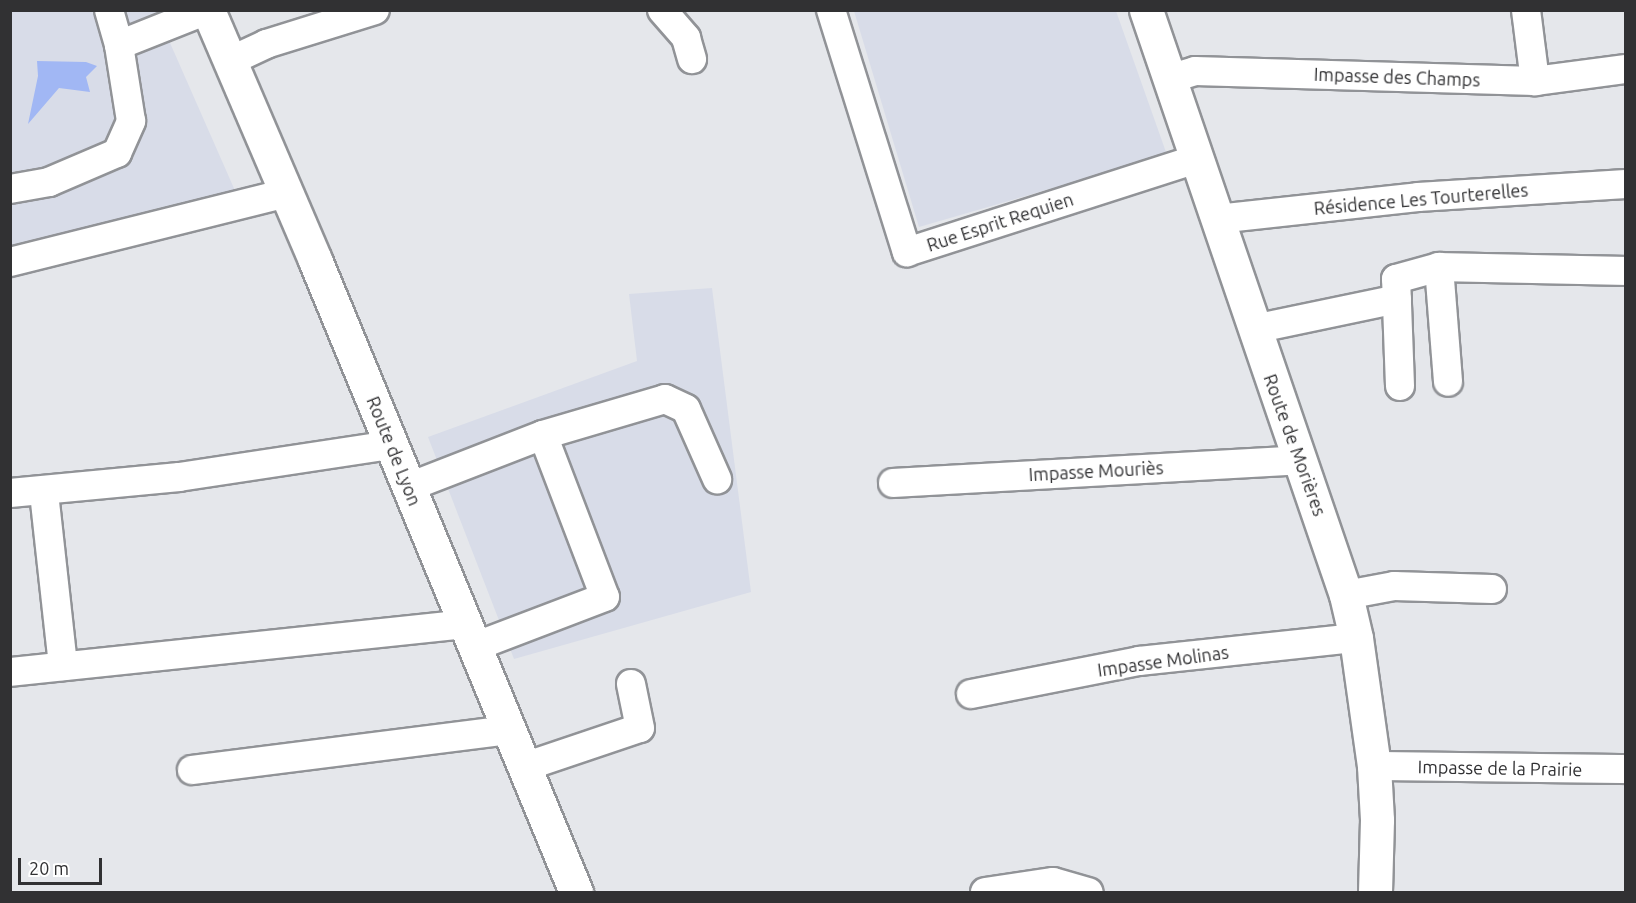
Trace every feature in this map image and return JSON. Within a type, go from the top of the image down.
[{"type":"main road","name":"Route de Lyon","points":[[208,10],[409,487],[576,892]]},
{"type":"main road","name":"Route de Morières","points":[[1146,10],[1346,595],[1356,638],[1374,766],[1377,820],[1375,892]]},
{"type":"street","points":[[10,189],[49,182],[117,153],[131,121],[119,45],[109,10]]},
{"type":"street","points":[[119,45],[208,10]]},
{"type":"street","points":[[230,61],[266,45],[375,10]]},
{"type":"street","points":[[662,10],[686,38],[692,59]]},
{"type":"street","name":"Rue Esprit Requien","points":[[831,10],[907,252],[1196,159]]},
{"type":"street","points":[[1526,10],[1535,81]]},
{"type":"street","name":"Impasse des Champs","points":[[1169,79],[1195,71],[1535,81],[1626,69]]},
{"type":"street","name":"Résidence Les Tourterelles","points":[[1217,219],[1418,197],[1626,184]]},
{"type":"street","points":[[10,262],[286,193]]},
{"type":"street","points":[[1400,386],[1396,279],[1439,267],[1626,271]]},
{"type":"street","points":[[1439,267],[1448,382]]},
{"type":"street","points":[[1254,329],[1397,299]]},
{"type":"street","points":[[409,487],[543,435],[665,399],[686,409],[717,479]]},
{"type":"street","points":[[10,672],[63,666],[470,636],[605,597],[543,435]]},
{"type":"street","points":[[10,493],[179,477],[391,445]]},
{"type":"street","name":"Impasse Mouriès","points":[[894,483],[1299,460]]},
{"type":"street","points":[[45,502],[63,666]]},
{"type":"street","points":[[1346,595],[1394,586],[1492,589]]},
{"type":"street","name":"Impasse Molinas","points":[[970,694],[1139,661],[1356,638]]},
{"type":"street","points":[[524,767],[640,728],[632,684]]},
{"type":"street","points":[[192,770],[508,730]]},
{"type":"street","name":"Impasse de la Prairie","points":[[1374,766],[1626,769]]},
{"type":"street","points":[[985,892],[1053,882],[1089,892]]},
{"type":"shaded area","points":[[10,11],[156,11],[240,202],[11,256]]},
{"type":"shaded area","points":[[854,11],[1116,11],[1167,155],[919,227]]},
{"type":"shaded area","points":[[37,61],[86,62],[97,66],[86,77],[90,92],[59,88],[28,124],[38,76]]},
{"type":"shaded area","points":[[712,288],[751,592],[514,659],[428,437],[637,361],[629,294]]}]
